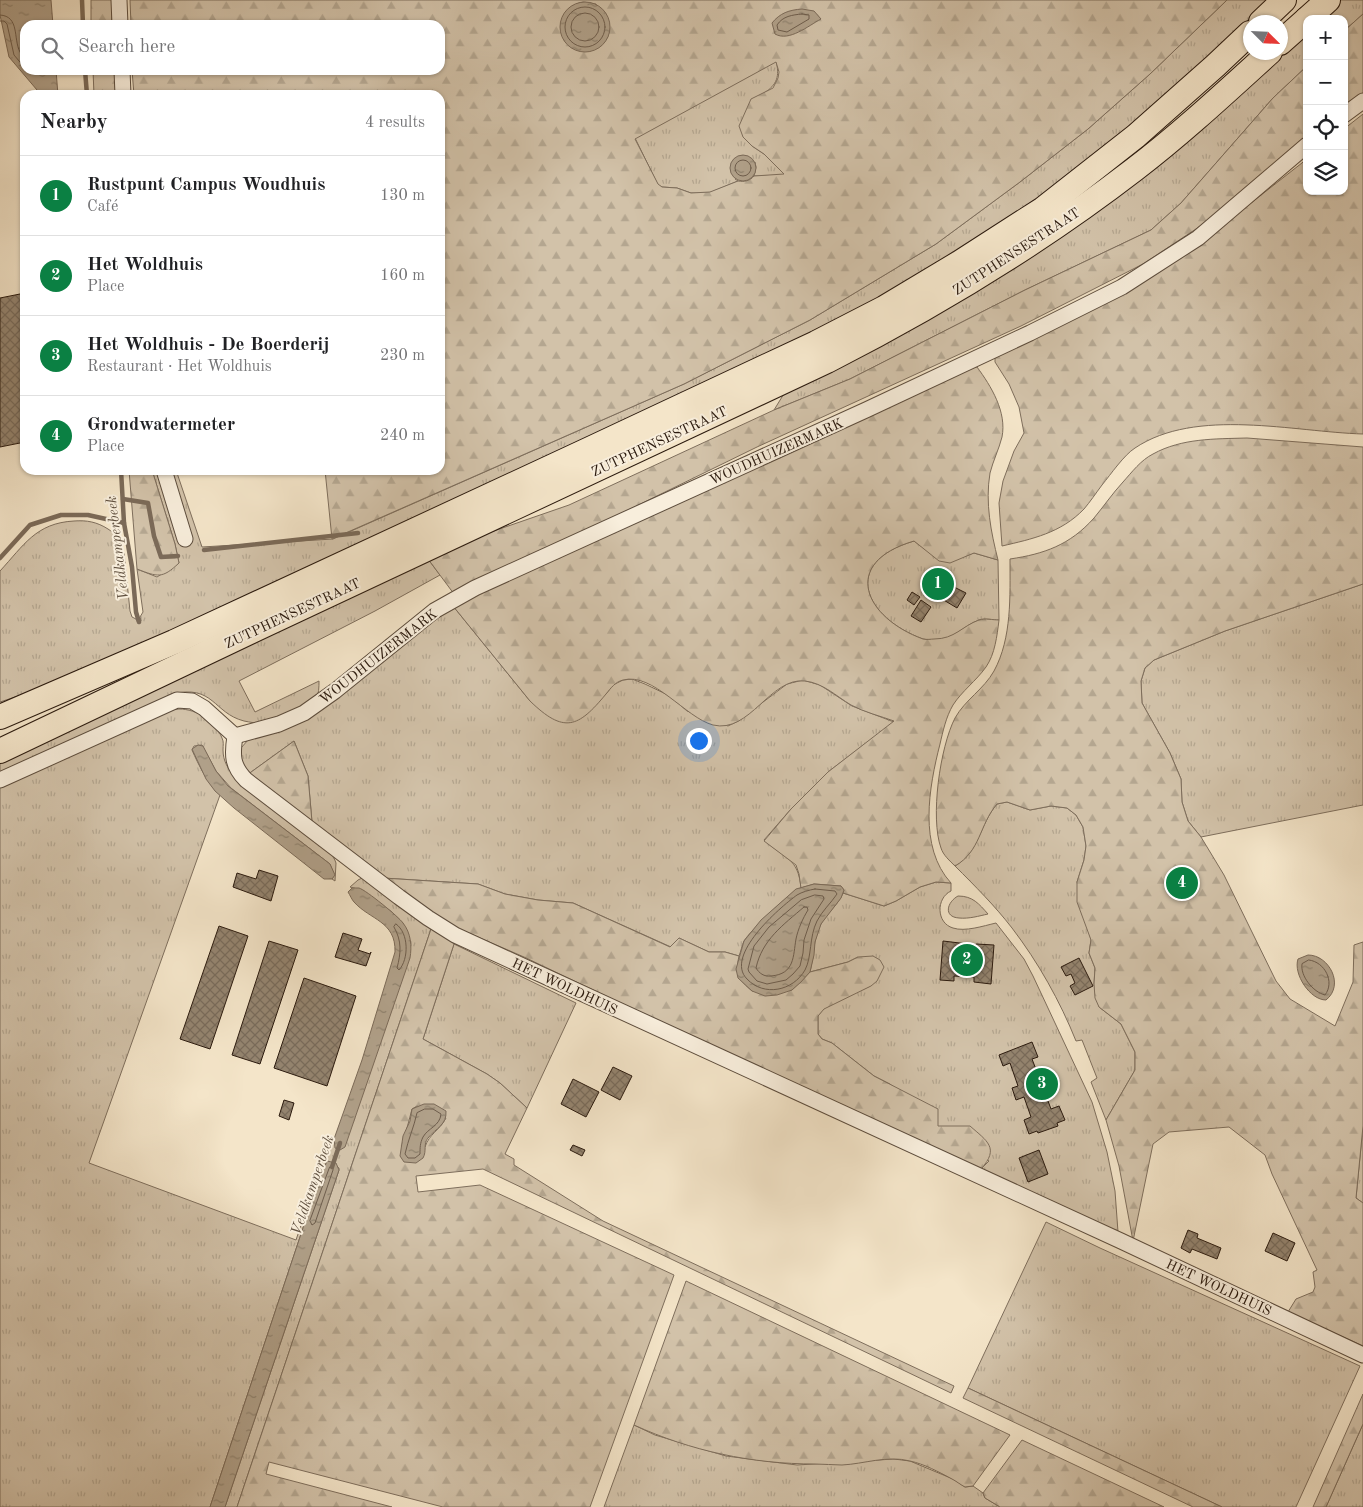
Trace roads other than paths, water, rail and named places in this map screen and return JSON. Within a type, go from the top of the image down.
[{"type":"main road","points":[[1268,15],[1284,0]]},
{"type":"main road","points":[[1311,15],[1328,0]]},
{"type":"main road","points":[[1288,36],[1303,23]]},
{"type":"main road","name":"ZUTPHENSESTRAAT","points":[[0,717],[174,642],[503,490],[816,343],[884,308],[959,263],[1043,208],[1136,136],[1243,39]]},
{"type":"main road","name":"ZUTPHENSESTRAAT","points":[[0,752],[254,630],[827,361],[895,326],[974,280],[1094,200],[1175,137],[1261,60]]},
{"type":"street","points":[[119,0],[120,20]]},
{"type":"street","points":[[122,75],[123,90]]},
{"type":"street","points":[[1348,112],[1363,101]]},
{"type":"street","name":"WOUDHUIZERMARK","points":[[236,736],[279,724],[304,713],[335,691],[434,611],[475,588],[875,406],[1030,333],[1122,287],[1198,238],[1303,148]]},
{"type":"street","points":[[166,475],[185,539]]},
{"type":"street","points":[[0,780],[177,700],[192,701],[204,708],[236,736]]},
{"type":"street","name":"HET WOLDHUIS","points":[[236,736],[232,753],[234,763],[246,780],[405,902],[455,935],[1121,1241],[1363,1355]]},
{"type":"water","points":[[0,0],[51,0],[53,20],[20,20],[20,70],[9,57],[0,15]]},
{"type":"water","points":[[585,2],[603,9],[610,27],[603,45],[585,52],[567,45],[560,27],[567,9]]},
{"type":"water","points":[[793,10],[814,11],[821,19],[792,35],[780,36],[775,34],[772,23],[778,17]]},
{"type":"water","points":[[24,75],[56,75],[58,90],[37,90]]},
{"type":"water","points":[[743,155],[752,159],[756,168],[752,177],[743,181],[734,177],[730,168],[734,159]]},
{"type":"water","points":[[198,745],[203,746],[216,771],[228,786],[330,864],[335,875],[332,879],[324,879],[215,791],[206,779],[192,749]]},
{"type":"water","points":[[814,884],[841,886],[844,890],[841,898],[821,924],[815,942],[810,972],[792,990],[777,995],[765,996],[752,991],[738,978],[736,969],[744,941],[761,920],[796,889]]},
{"type":"water","points":[[352,888],[359,888],[368,893],[400,920],[408,931],[411,949],[410,958],[345,1147],[340,1150],[335,1148],[334,1139],[362,1060],[395,952],[394,942],[387,927],[354,902],[348,892]]},
{"type":"water","points":[[1308,955],[1316,956],[1322,960],[1332,972],[1334,987],[1332,994],[1326,1000],[1314,996],[1300,979],[1297,965],[1298,959]]},
{"type":"water","points":[[424,1104],[434,1104],[446,1111],[445,1120],[427,1140],[423,1158],[416,1163],[404,1162],[400,1156],[403,1136],[410,1121],[412,1109]]},
{"type":"water","points":[[327,1161],[336,1163],[339,1170],[225,1507],[210,1507],[318,1183]]},
{"type":"waterway","name":"Veldkamperbeek","points":[[82,0],[83,20]]},
{"type":"waterway","name":"Veldkamperbeek","points":[[85,75],[87,90]]},
{"type":"waterway","name":"Veldkamperbeek","points":[[121,475],[124,523],[139,622]]},
{"type":"waterway","points":[[123,499],[148,503],[154,536],[161,557],[178,556]]},
{"type":"waterway","points":[[0,558],[30,525],[61,515],[88,515],[124,523]]},
{"type":"waterway","points":[[204,550],[358,533]]},
{"type":"waterway","name":"Veldkamperbeek","points":[[332,1167],[340,1143]]},
{"type":"place","name":"Rustpunt Campus Woudhuis","points":[[938,584]]},
{"type":"place","name":"Grondwatermeter","points":[[1182,883]]},
{"type":"place","name":"Het Woldhuis","points":[[967,960]]},
{"type":"place","name":"Het Woldhuis - De Boerderij","points":[[1042,1084]]}]
